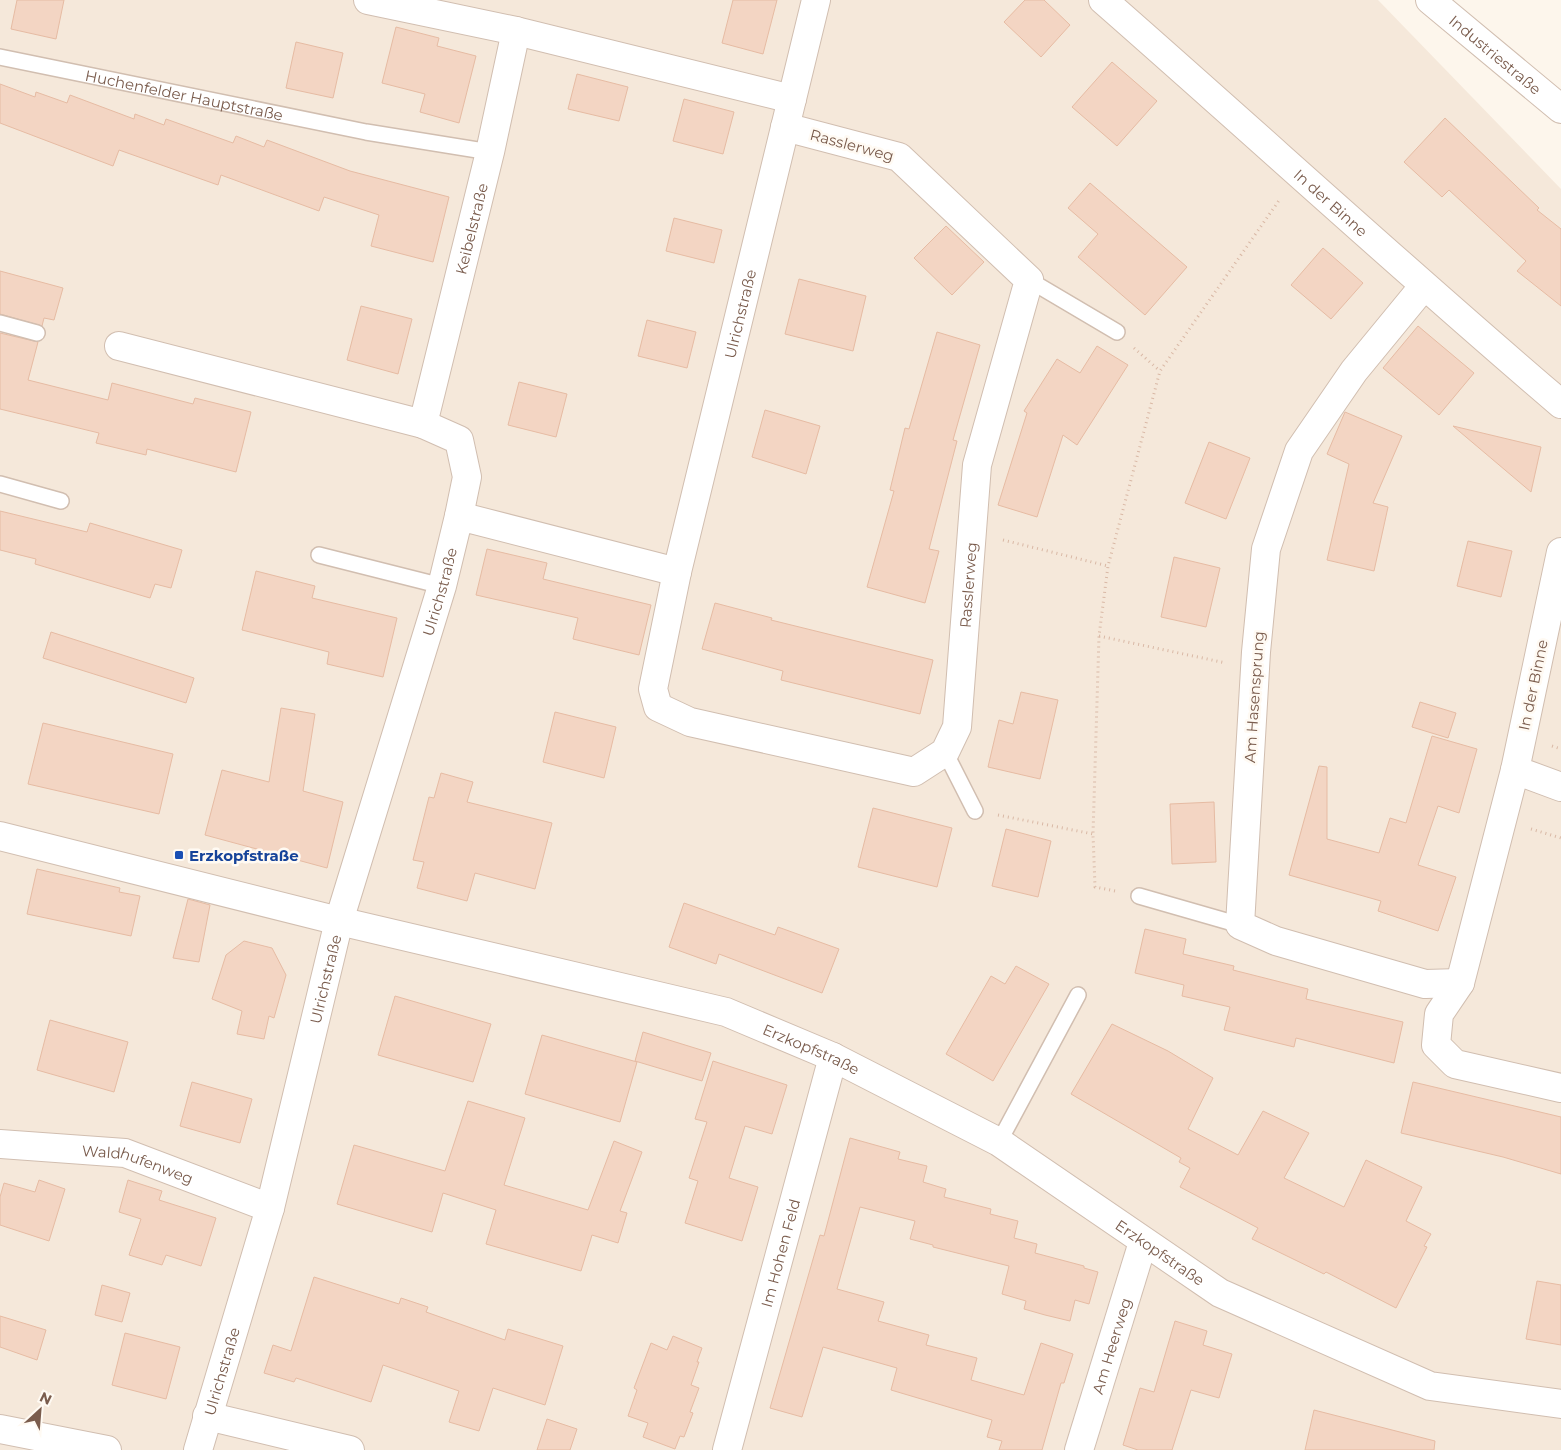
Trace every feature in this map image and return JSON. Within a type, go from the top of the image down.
[{"type":"street","points":[[368,0],[516,31],[792,99]]},
{"type":"street","name":"Ulrichstraße","points":[[677,572],[816,0]]},
{"type":"street","name":"In der Binne","points":[[1103,0],[1299,172],[1423,286],[1561,404]]},
{"type":"street","name":"Industriestraße","points":[[1430,0],[1561,110]]},
{"type":"street","name":"Keibelstraße","points":[[423,424],[490,152],[516,31]]},
{"type":"street","name":"Rasslerweg","points":[[677,572],[653,689],[658,708],[690,722],[914,772],[944,752],[957,727],[977,465],[1029,280],[899,157],[785,127]]},
{"type":"street","name":"Am Hasensprung","points":[[1240,925],[1255,669],[1266,549],[1299,451],[1354,371],[1423,286]]},
{"type":"street","points":[[119,346],[423,424],[459,440],[467,477],[459,516],[677,572]]},
{"type":"street","name":"Ulrichstraße","points":[[198,1450],[270,1208],[339,921],[442,586],[459,516]]},
{"type":"street","name":"In der Binne","points":[[1515,770],[1561,552]]},
{"type":"street","points":[[1561,787],[1515,770],[1460,983],[1439,1014],[1436,1045],[1455,1064],[1561,1088]]},
{"type":"street","name":"Erzkopfstraße","points":[[0,836],[339,921],[726,1012],[833,1057],[999,1142],[1220,1293],[1430,1386],[1561,1404]]},
{"type":"street","points":[[1240,925],[1276,941],[1425,984],[1460,983]]},
{"type":"street","name":"Im Hohen Feld","points":[[727,1450],[833,1057]]},
{"type":"street","name":"Waldhufenweg","points":[[0,1144],[124,1153],[270,1208]]},
{"type":"street","name":"Am Heerweg","points":[[1079,1450],[1143,1242]]},
{"type":"street","points":[[207,1416],[350,1450]]},
{"type":"street","points":[[0,1429],[107,1450]]},
{"type":"lane","name":"Huchenfelder Hauptstraße","points":[[0,57],[366,132],[490,152]]},
{"type":"lane","points":[[1029,280],[1117,332]]},
{"type":"lane","points":[[0,323],[37,333]]},
{"type":"lane","points":[[0,484],[61,501]]},
{"type":"lane","points":[[319,555],[442,586]]},
{"type":"lane","points":[[944,752],[975,811]]},
{"type":"lane","points":[[1139,896],[1240,925]]},
{"type":"lane","points":[[999,1142],[1078,995]]},
{"type":"path","points":[[1095,887],[1093,834],[1099,636],[1108,566],[1160,371],[1299,172]]},
{"type":"path","points":[[1117,332],[1160,371]]},
{"type":"path","points":[[973,533],[1108,566]]},
{"type":"path","points":[[1099,636],[1255,669]]},
{"type":"path","points":[[975,811],[1093,834]]},
{"type":"shaded area","points":[[0,0],[1378,0],[1561,189],[1561,1450],[0,1450]]},
{"type":"building","points":[[17,0],[64,0],[56,39],[11,29]]},
{"type":"building","points":[[733,0],[777,0],[763,54],[722,43]]},
{"type":"building","points":[[1025,0],[1044,0],[1070,25],[1041,57],[1004,22]]},
{"type":"building","points":[[396,27],[439,38],[437,46],[476,56],[459,123],[420,112],[425,94],[382,83]]},
{"type":"building","points":[[296,42],[343,53],[333,98],[286,88]]},
{"type":"building","points":[[1112,62],[1157,101],[1117,146],[1072,107]]},
{"type":"building","points":[[577,74],[628,87],[619,121],[568,109]]},
{"type":"building","points":[[0,84],[35,97],[36,92],[67,103],[70,95],[134,119],[135,114],[164,125],[166,119],[233,143],[236,136],[264,147],[267,140],[350,171],[449,197],[433,262],[371,246],[379,215],[324,197],[319,211],[221,175],[218,185],[119,150],[113,166],[0,123]]},
{"type":"building","points":[[684,99],[734,112],[723,154],[673,141]]},
{"type":"building","points":[[1445,118],[1539,208],[1537,210],[1561,229],[1561,306],[1517,271],[1526,261],[1449,190],[1442,197],[1404,162]]},
{"type":"building","points":[[1090,183],[1187,267],[1145,315],[1078,257],[1098,234],[1068,208]]},
{"type":"building","points":[[674,218],[722,230],[714,263],[666,251]]},
{"type":"building","points":[[946,226],[984,262],[952,295],[914,258]]},
{"type":"building","points":[[1323,248],[1363,283],[1331,319],[1291,285]]},
{"type":"building","points":[[0,271],[63,288],[54,320],[44,318],[42,326],[0,314]]},
{"type":"building","points":[[799,279],[866,296],[853,351],[785,334]]},
{"type":"building","points":[[361,306],[412,319],[398,374],[347,360]]},
{"type":"building","points":[[647,320],[696,332],[687,368],[638,356]]},
{"type":"building","points":[[1418,326],[1474,373],[1439,415],[1383,368]]},
{"type":"building","points":[[937,332],[980,345],[953,440],[957,441],[929,549],[939,551],[925,603],[867,587],[894,491],[890,490],[905,428],[909,429]]},
{"type":"building","points":[[0,333],[38,342],[28,380],[108,400],[112,383],[193,404],[195,398],[251,412],[236,472],[147,449],[146,455],[96,443],[99,433],[0,409]]},
{"type":"building","points":[[1097,346],[1128,365],[1077,445],[1063,435],[1037,517],[998,505],[1027,413],[1024,411],[1057,359],[1080,373]]},
{"type":"building","points":[[519,382],[567,394],[556,437],[508,425]]},
{"type":"building","points":[[765,410],[820,426],[806,474],[752,457]]},
{"type":"building","points":[[1345,412],[1402,436],[1373,503],[1388,507],[1374,571],[1327,560],[1349,464],[1327,454]]},
{"type":"building","points":[[1453,426],[1541,447],[1531,492]]},
{"type":"building","points":[[1209,442],[1250,458],[1226,519],[1185,503]]},
{"type":"building","points":[[0,511],[87,532],[90,523],[182,550],[171,588],[155,584],[150,598],[35,564],[36,559],[0,550]]},
{"type":"building","points":[[1468,541],[1512,551],[1501,597],[1457,586]]},
{"type":"building","points":[[487,549],[547,563],[543,579],[651,605],[639,655],[573,639],[578,618],[476,595]]},
{"type":"building","points":[[1174,557],[1220,568],[1206,627],[1161,617]]},
{"type":"building","points":[[256,571],[315,586],[312,598],[397,618],[383,677],[327,664],[329,652],[242,630]]},
{"type":"building","points":[[715,603],[772,618],[771,620],[933,660],[920,714],[781,680],[783,671],[702,649]]},
{"type":"building","points":[[51,632],[194,678],[186,703],[43,658]]},
{"type":"building","points":[[1021,692],[1058,700],[1040,779],[988,767],[999,720],[1013,724]]},
{"type":"building","points":[[1420,702],[1456,713],[1448,738],[1412,727]]},
{"type":"building","points":[[281,708],[315,714],[303,791],[343,802],[327,868],[205,835],[222,770],[269,782]]},
{"type":"building","points":[[555,712],[616,727],[604,778],[543,762]]},
{"type":"building","points":[[43,723],[173,754],[159,814],[28,784]]},
{"type":"building","points":[[1432,736],[1477,749],[1459,813],[1438,806],[1418,865],[1456,877],[1438,931],[1378,911],[1381,901],[1289,875],[1319,766],[1327,767],[1327,839],[1379,853],[1390,818],[1406,823]]},
{"type":"building","points":[[441,773],[473,782],[467,802],[552,823],[535,889],[475,873],[467,901],[417,888],[424,862],[413,860],[429,797],[434,798]]},
{"type":"building","points":[[1214,802],[1216,862],[1172,864],[1170,804]]},
{"type":"building","points":[[873,808],[952,828],[937,887],[858,867]]},
{"type":"building","points":[[1006,829],[1051,841],[1038,897],[992,886]]},
{"type":"building","points":[[37,869],[120,888],[119,892],[140,896],[131,936],[27,914]]},
{"type":"building","points":[[188,899],[210,905],[199,962],[173,958]]},
{"type":"building","points":[[684,903],[775,935],[778,927],[839,949],[822,993],[719,954],[716,964],[669,947]]},
{"type":"building","points":[[1145,929],[1186,939],[1183,954],[1234,966],[1233,970],[1308,989],[1306,999],[1403,1022],[1394,1063],[1296,1038],[1294,1047],[1224,1030],[1230,1007],[1182,996],[1184,985],[1135,973]]},
{"type":"building","points":[[244,941],[272,948],[286,975],[274,1018],[269,1016],[264,1039],[237,1034],[242,1011],[212,999],[226,955]]},
{"type":"building","points":[[1016,966],[1049,984],[993,1081],[946,1054],[991,976],[1005,984]]},
{"type":"building","points":[[395,996],[491,1024],[473,1082],[378,1055]]},
{"type":"building","points":[[50,1020],[128,1042],[114,1092],[37,1070]]},
{"type":"building","points":[[1112,1024],[1168,1051],[1213,1078],[1188,1129],[1238,1155],[1263,1111],[1309,1133],[1284,1178],[1344,1207],[1366,1160],[1422,1187],[1406,1221],[1431,1234],[1424,1246],[1427,1247],[1396,1308],[1326,1272],[1324,1274],[1252,1239],[1258,1228],[1180,1187],[1190,1168],[1179,1162],[1181,1158],[1071,1094]]},
{"type":"building","points":[[643,1032],[711,1053],[702,1081],[635,1061]]},
{"type":"building","points":[[542,1035],[637,1062],[620,1122],[525,1094]]},
{"type":"building","points":[[713,1061],[787,1085],[772,1134],[745,1126],[729,1178],[758,1187],[742,1241],[685,1223],[698,1181],[689,1178],[707,1122],[695,1119]]},
{"type":"building","points":[[192,1082],[252,1099],[240,1143],[180,1126]]},
{"type":"building","points":[[1413,1082],[1561,1117],[1561,1174],[1503,1157],[1401,1133]]},
{"type":"building","points":[[468,1101],[525,1118],[504,1185],[588,1210],[614,1141],[642,1152],[620,1211],[627,1213],[618,1243],[592,1235],[581,1271],[486,1244],[496,1210],[443,1193],[432,1232],[337,1204],[354,1145],[445,1171]]},
{"type":"building","points":[[850,1138],[900,1152],[898,1159],[927,1166],[923,1182],[946,1189],[944,1197],[991,1209],[990,1214],[1018,1221],[1014,1238],[1037,1244],[1035,1253],[1084,1266],[1084,1268],[1098,1272],[1089,1304],[1075,1300],[1070,1321],[1045,1315],[1024,1309],[1026,1301],[1002,1294],[1009,1266],[933,1247],[933,1245],[910,1239],[915,1221],[860,1207],[837,1289],[884,1302],[878,1321],[929,1335],[926,1345],[977,1358],[971,1380],[1024,1395],[1041,1343],[1073,1354],[1064,1383],[1061,1383],[1042,1450],[999,1450],[1002,1441],[987,1437],[992,1420],[891,1390],[897,1368],[823,1347],[802,1417],[770,1408],[820,1235],[824,1236]]},
{"type":"building","points":[[39,1180],[65,1189],[49,1241],[0,1225],[0,1197],[4,1183],[35,1192]]},
{"type":"building","points":[[128,1180],[162,1191],[159,1200],[216,1218],[201,1266],[166,1255],[162,1265],[129,1255],[141,1219],[119,1212]]},
{"type":"building","points":[[314,1277],[399,1304],[401,1298],[428,1307],[426,1312],[505,1340],[508,1329],[563,1346],[545,1405],[493,1388],[479,1431],[449,1422],[459,1391],[383,1365],[371,1402],[296,1378],[294,1382],[264,1373],[273,1345],[291,1351]]},
{"type":"building","points":[[1537,1281],[1561,1285],[1561,1345],[1526,1339]]},
{"type":"building","points":[[102,1285],[130,1293],[122,1322],[95,1315]]},
{"type":"building","points":[[0,1316],[46,1330],[37,1360],[0,1347]]},
{"type":"building","points":[[1175,1321],[1207,1331],[1203,1345],[1232,1354],[1219,1398],[1191,1390],[1172,1450],[1138,1450],[1123,1445],[1140,1388],[1154,1392]]},
{"type":"building","points":[[125,1333],[180,1347],[166,1399],[112,1385]]},
{"type":"building","points":[[673,1336],[702,1348],[691,1385],[699,1388],[690,1412],[693,1413],[684,1437],[680,1436],[675,1449],[643,1437],[648,1423],[628,1416],[637,1390],[634,1388],[651,1343],[667,1350]]},
{"type":"building","points":[[1314,1410],[1435,1441],[1434,1450],[1305,1450]]},
{"type":"building","points":[[547,1419],[577,1429],[570,1450],[537,1450]]},
{"type":"place","name":"Erzkopfstraße","points":[[179,855]]}]
